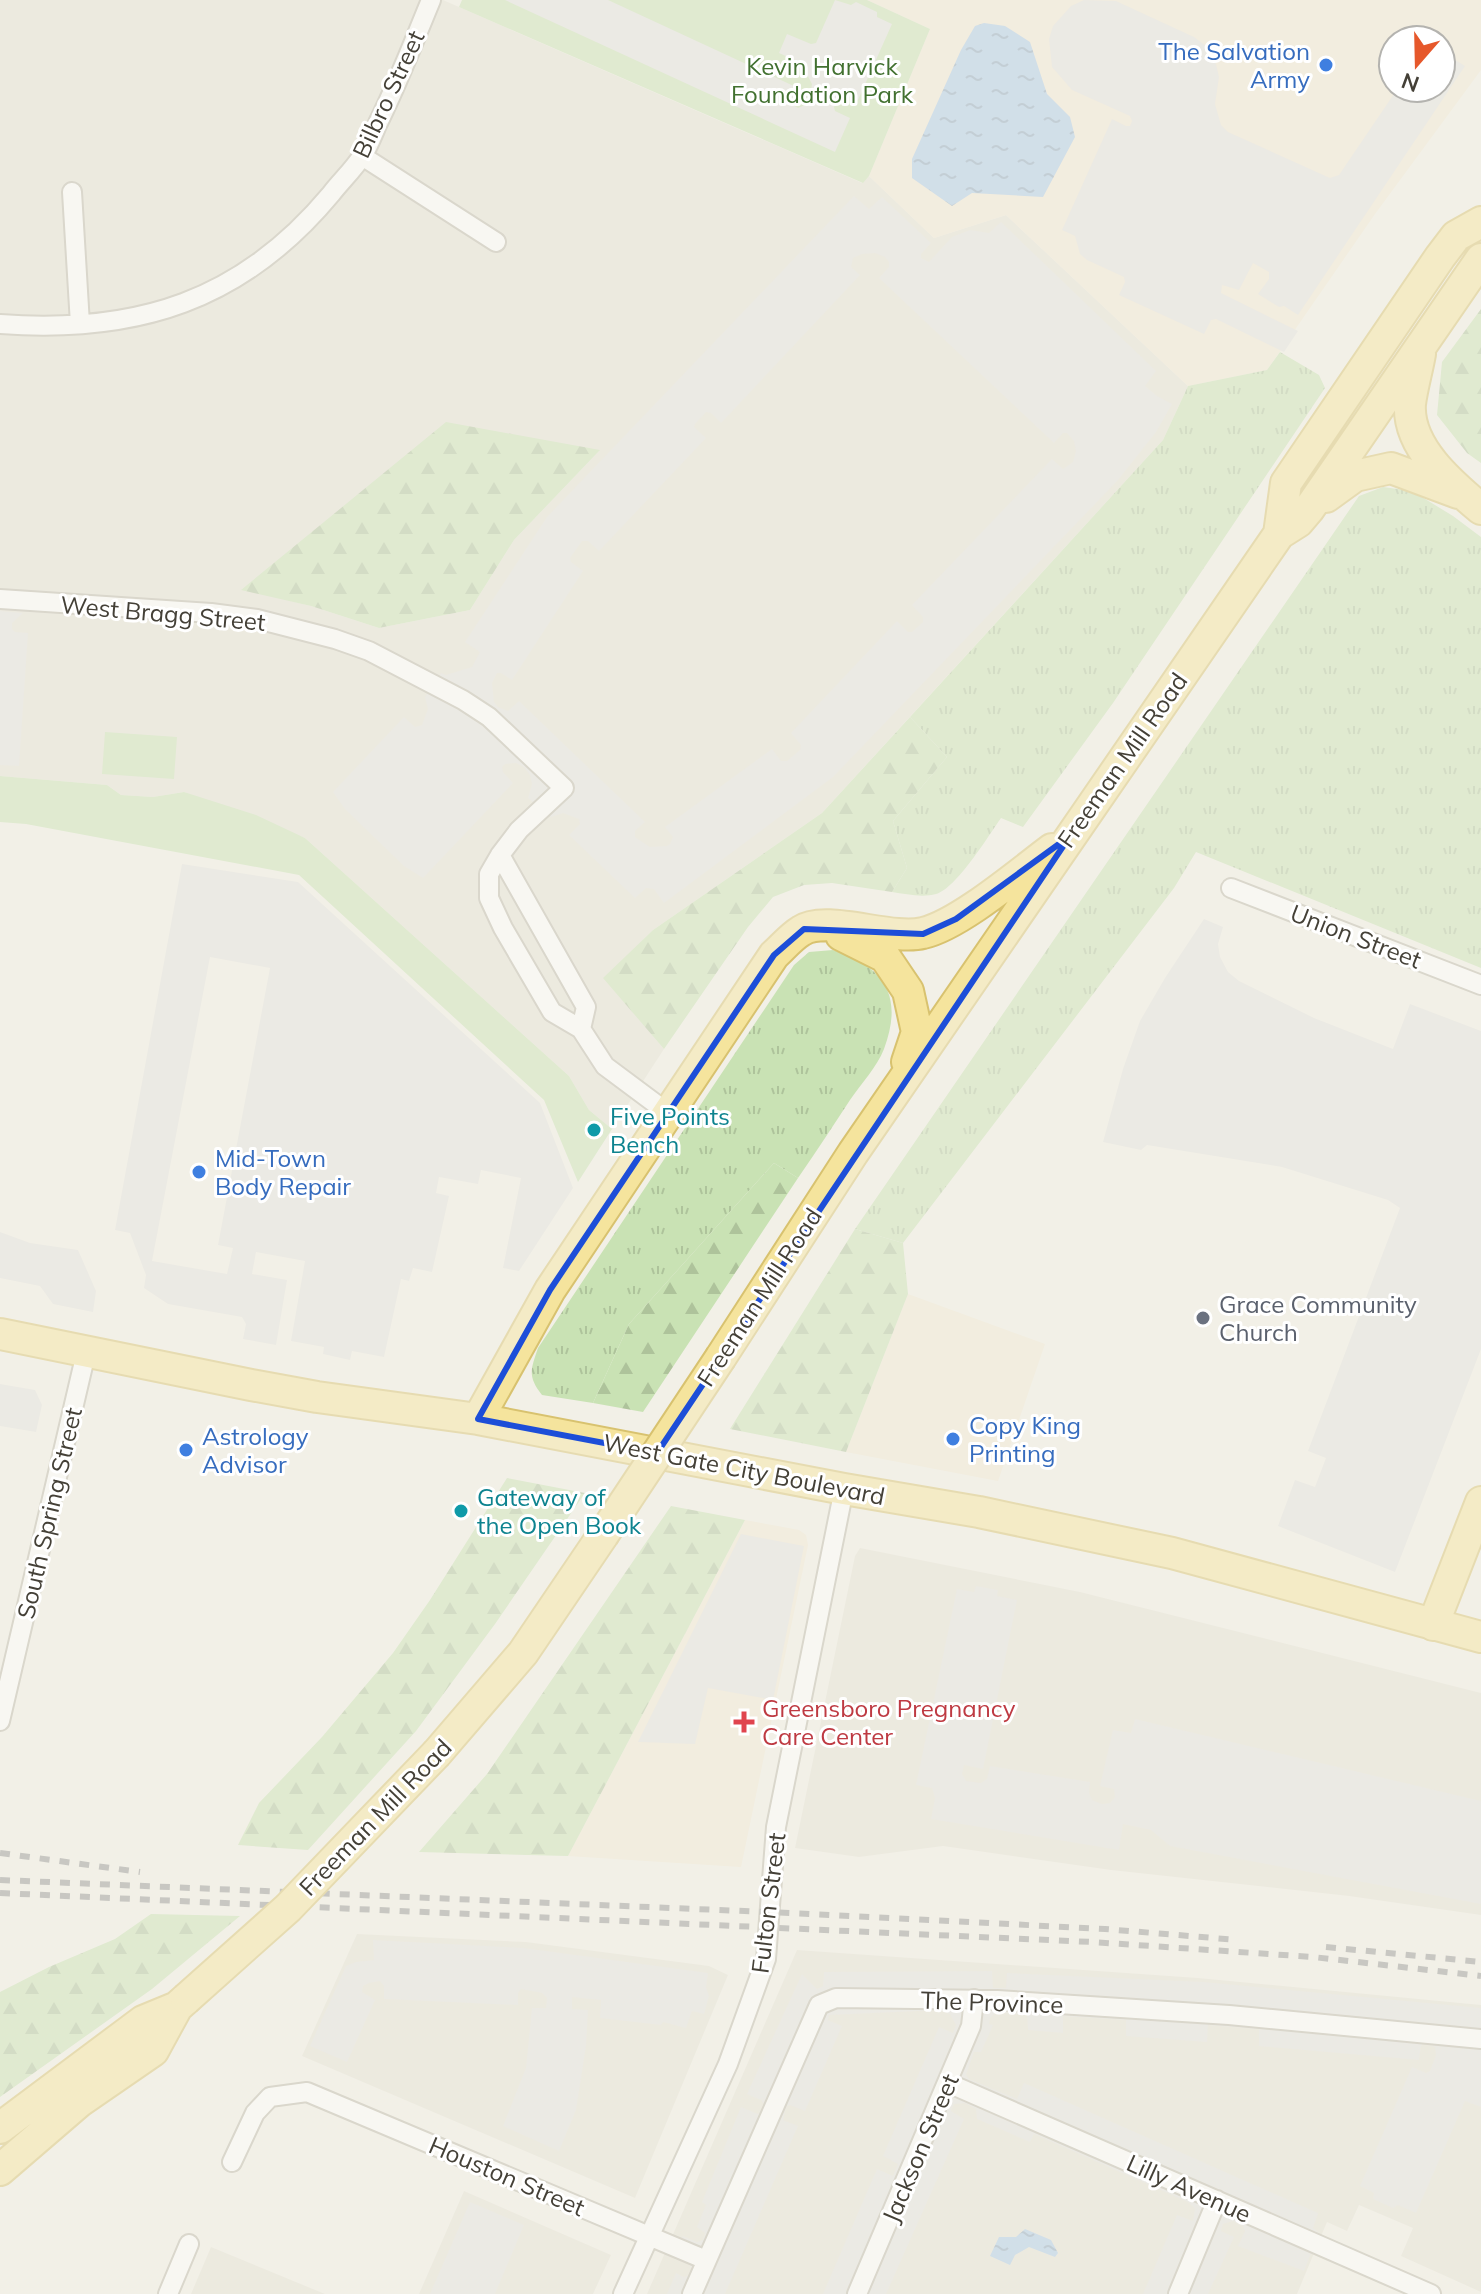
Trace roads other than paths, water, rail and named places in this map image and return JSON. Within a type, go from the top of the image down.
[{"type":"main road","name":"Freeman Mill Road","points":[[1279,534],[1286,483],[1440,257],[1456,236],[1481,222]]},
{"type":"main road","name":"Freeman Mill Road","points":[[0,2170],[79,2102],[153,2051],[182,2003],[288,1908],[437,1753],[523,1653],[898,1088],[1070,836],[1279,534],[1298,522],[1309,509],[1481,259]]},
{"type":"main road","points":[[1421,344],[1410,407],[1419,445],[1472,502]]},
{"type":"main road","points":[[1309,509],[1355,476],[1391,468],[1472,502]]},
{"type":"main road","points":[[478,1419],[550,1290],[774,955],[804,929],[836,925],[887,933],[923,934],[956,919],[1070,836]]},
{"type":"main road","points":[[804,929],[847,936],[885,957],[908,991],[917,1032],[898,1088]]},
{"type":"main road","name":"West Gate City Boulevard","points":[[0,1334],[317,1397],[478,1419],[979,1512],[1172,1553],[1481,1637]]},
{"type":"main road","points":[[1433,1625],[1481,1502]]},
{"type":"main road","name":"Freeman Mill Road","points":[[0,2128],[143,2021],[182,2003]]},
{"type":"street","name":"Bilbro Street","points":[[0,324],[80,324],[135,318],[185,303],[254,268],[304,226],[362,156],[394,91],[431,0]]},
{"type":"street","points":[[362,156],[496,242]]},
{"type":"street","points":[[72,192],[80,324]]},
{"type":"street","name":"West Bragg Street","points":[[0,599],[211,613],[257,619],[369,651],[489,717],[564,788],[519,830],[500,855]]},
{"type":"street","points":[[581,1029],[586,1007],[500,855],[489,874],[489,898],[552,1012],[581,1029],[605,1066],[668,1113]]},
{"type":"street","name":"Union Street","points":[[1231,888],[1481,985]]},
{"type":"street","points":[[525,965],[553,945]]},
{"type":"street","name":"South Spring Street","points":[[0,1721],[86,1353]]},
{"type":"street","name":"Fulton Street","points":[[623,2294],[728,2064],[766,1959],[776,1827],[844,1489]]},
{"type":"street","name":"The Province","points":[[692,2294],[819,2005],[836,1998],[974,1999],[1229,2015],[1481,2039]]},
{"type":"street","name":"Jackson Street","points":[[857,2294],[971,2026],[974,1999]]},
{"type":"street","name":"Lilly Avenue","points":[[948,2083],[1431,2294]]},
{"type":"street","name":"Houston Street","points":[[232,2162],[255,2113],[270,2097],[307,2092],[706,2260]]},
{"type":"street","points":[[1178,2294],[1217,2200]]},
{"type":"street","points":[[168,2294],[189,2244]]},
{"type":"water","points":[[984,23],[1005,26],[1030,42],[1047,94],[1070,117],[1075,137],[1043,197],[972,193],[952,206],[912,178],[912,159],[961,50],[975,26]]},
{"type":"water","points":[[1025,2229],[1051,2240],[1058,2253],[1055,2257],[1029,2247],[1015,2255],[1010,2265],[990,2256],[999,2237],[1016,2237]]},
{"type":"railway","points":[[0,1853],[140,1872]]},
{"type":"railway","points":[[0,1880],[791,1913],[1105,1929],[1238,1940]]},
{"type":"railway","points":[[0,1893],[1092,1942],[1313,1957],[1481,1976]]},
{"type":"railway","points":[[1326,1947],[1481,1962]]},
{"type":"place","name":"The Salvation Army","points":[[1326,65]]},
{"type":"place","name":"Five Points Bench","points":[[594,1130]]},
{"type":"place","name":"Mid-Town Body Repair","points":[[199,1172]]},
{"type":"place","name":"Grace Community Church","points":[[1203,1318]]},
{"type":"place","name":"Copy King Printing","points":[[953,1439]]},
{"type":"place","name":"Astrology Advisor","points":[[186,1450]]},
{"type":"place","name":"Gateway of the Open Book","points":[[461,1511]]},
{"type":"place","name":"Greensboro Pregnancy Care Center","points":[[744,1722]]},
{"type":"park label","name":"Kevin Harvick Foundation Park","points":[[822,80]]}]
